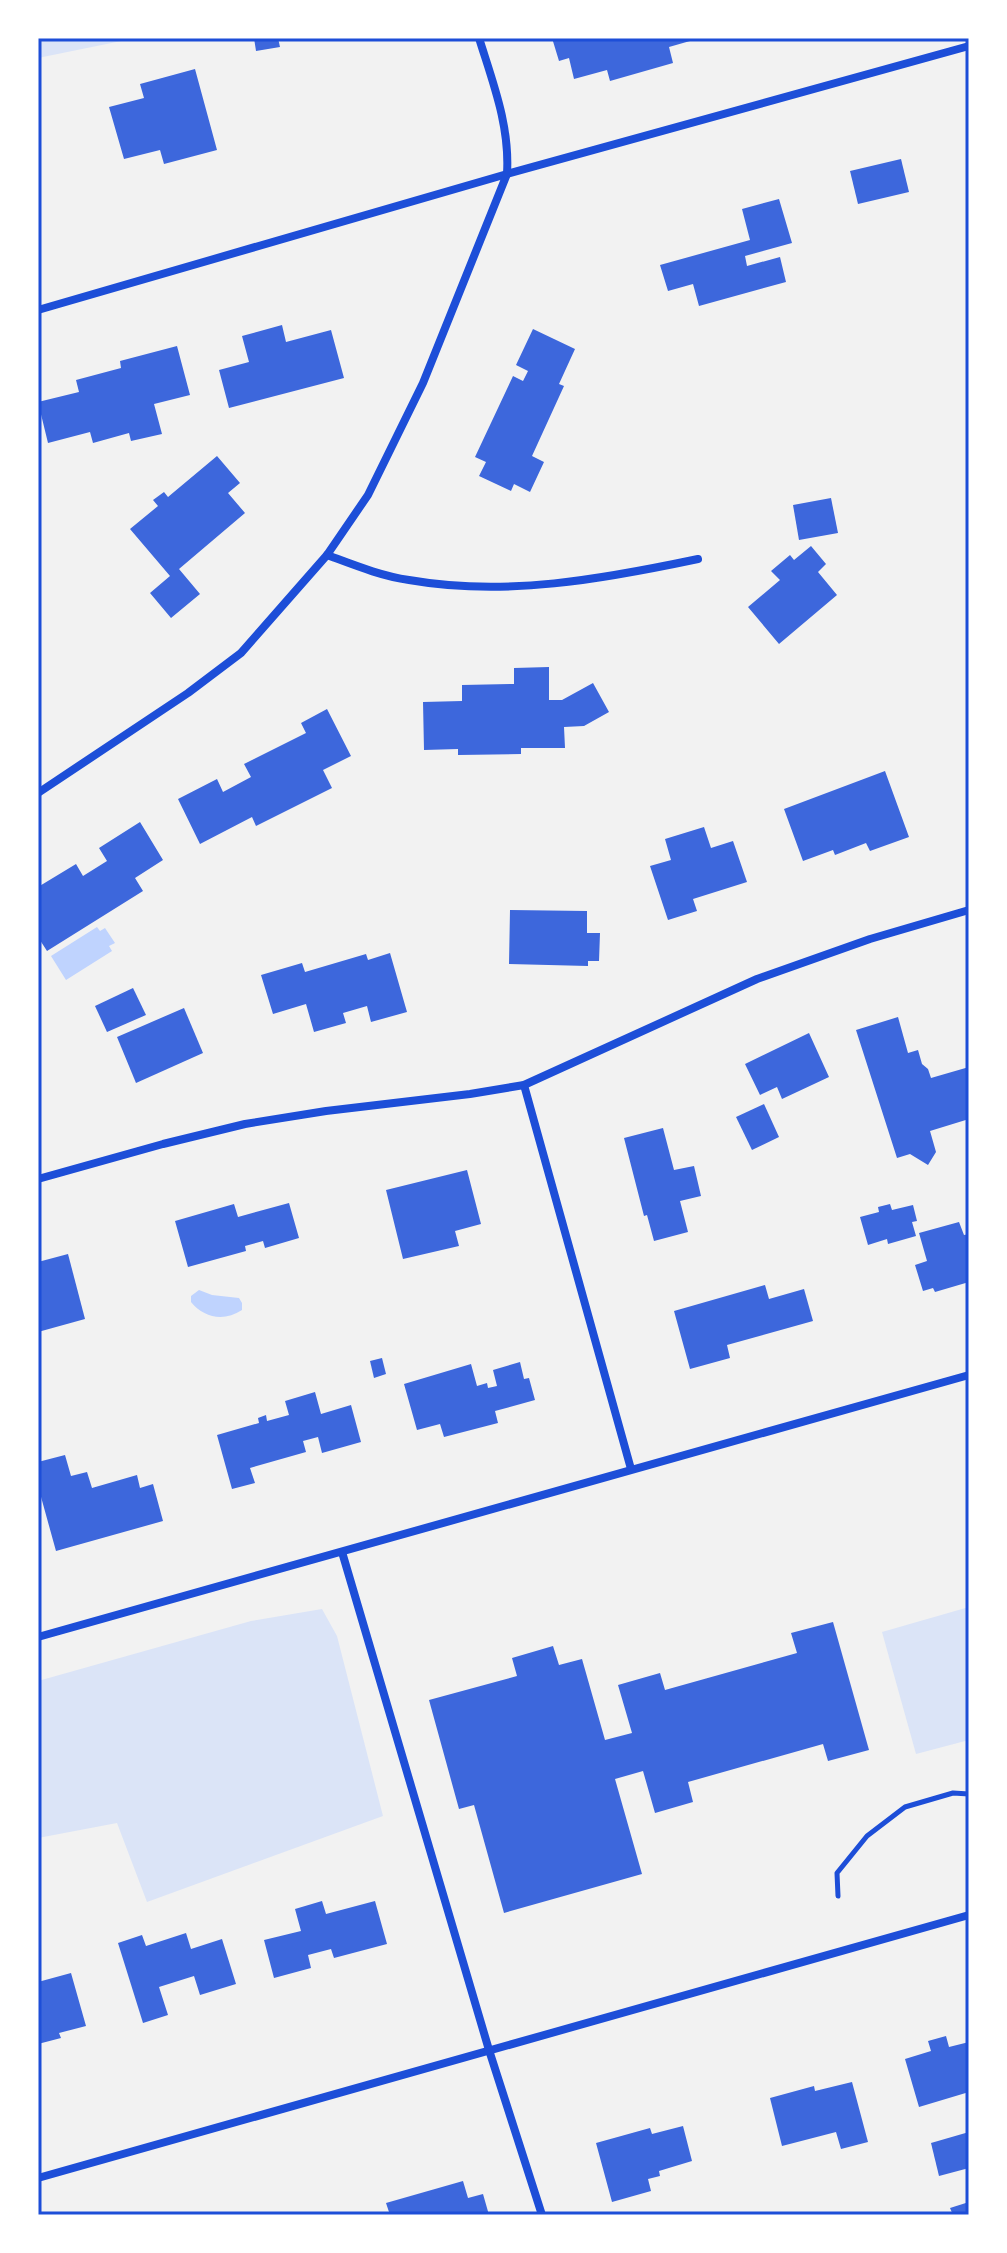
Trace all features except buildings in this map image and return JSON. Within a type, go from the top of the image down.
[{"type":"street","points":[[38,793],[188,693],[241,653],[327,555],[368,495],[423,383],[507,174],[509,145],[504,118],[479,38]]},
{"type":"street","points":[[38,310],[507,174],[969,46]]},
{"type":"street","points":[[327,555],[369,571],[407,580],[446,585],[523,586],[604,578],[698,559]]},
{"type":"street","points":[[38,1179],[245,1124],[524,1085],[757,979],[846,947],[969,910]]},
{"type":"street","points":[[524,1085],[631,1469]]},
{"type":"street","points":[[38,1637],[969,1375]]},
{"type":"street","points":[[342,1552],[489,2050],[542,2215]]},
{"type":"street","points":[[38,2178],[969,1915]]},
{"type":"path","points":[[838,1896],[837,1873],[867,1836],[905,1807],[953,1793],[969,1794]]},
{"type":"shaded area","points":[[38,38],[136,38],[38,58]]},
{"type":"shaded area","points":[[969,1607],[969,1740],[916,1754],[882,1632]]},
{"type":"shaded area","points":[[322,1609],[337,1636],[383,1816],[147,1902],[117,1823],[38,1838],[38,1681],[251,1621]]},
{"type":"water","points":[[97,927],[100,931],[105,928],[115,943],[109,946],[112,951],[66,980],[51,956]]},
{"type":"water","points":[[199,1290],[239,1298],[242,1310],[228,1316],[208,1315],[191,1302],[191,1296]]}]
